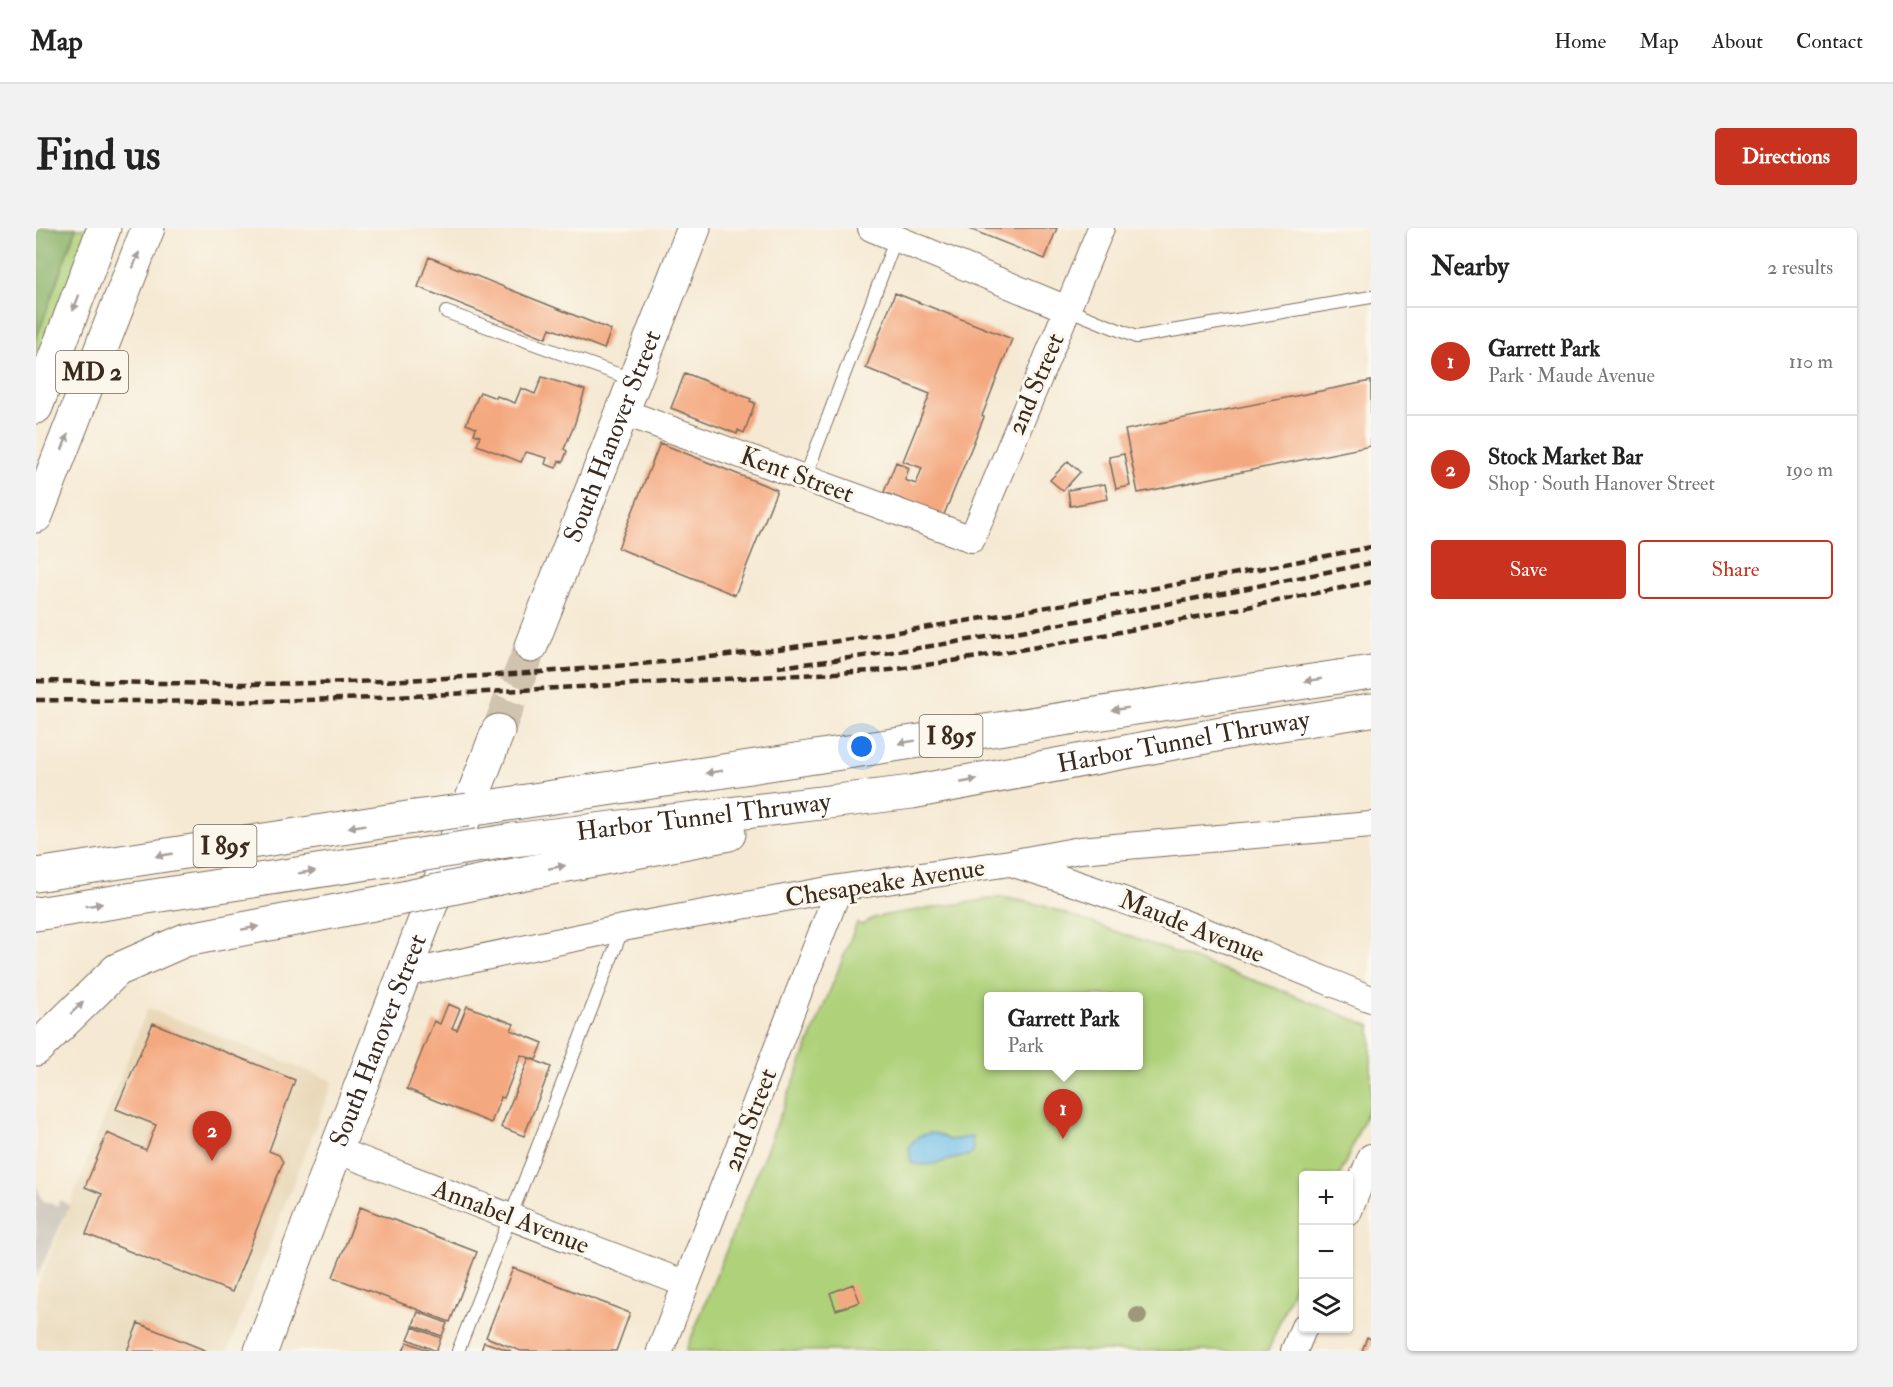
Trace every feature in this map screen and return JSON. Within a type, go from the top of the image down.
[{"type":"main road","name":"MD 2","points":[[36,406],[104,228]]},
{"type":"main road","name":"MD 2","points":[[36,516],[148,228]]},
{"type":"main road","name":"South Hanover Street","points":[[531,646],[694,228]]},
{"type":"main road","name":"Harbor Tunnel Thruway","points":[[36,875],[1371,672]]},
{"type":"main road","name":"Harbor Tunnel Thruway","points":[[36,914],[513,840],[912,792],[1243,730],[1371,710]]},
{"type":"main road","name":"South Hanover Street","points":[[261,1351],[403,974],[498,731]]},
{"type":"main road","points":[[36,1049],[117,970],[185,940],[808,819],[912,792]]},
{"type":"street","points":[[871,228],[1067,309]]},
{"type":"street","name":"2nd Street","points":[[972,539],[1101,228]]},
{"type":"street","name":"Kent Street","points":[[623,412],[972,539]]},
{"type":"street","name":"Chesapeake Avenue","points":[[403,974],[623,928],[839,888],[1011,863],[1080,850],[1371,825]]},
{"type":"street","name":"Maude Avenue","points":[[1011,863],[1136,904],[1371,999]]},
{"type":"street","name":"2nd Street","points":[[660,1351],[839,888]]},
{"type":"street","name":"Annabel Avenue","points":[[336,1150],[686,1284]]},
{"type":"street","points":[[1353,1201],[1371,1157]]},
{"type":"street","points":[[1294,1351],[1302,1333]]},
{"type":"lane","points":[[804,478],[896,238]]},
{"type":"lane","points":[[1067,309],[1137,337],[1371,297]]},
{"type":"lane","points":[[447,312],[635,380]]},
{"type":"lane","points":[[458,1351],[623,928]]},
{"type":"shaded area","points":[[148,1008],[333,1081],[228,1351],[36,1351],[36,1291]]},
{"type":"shaded area","points":[[36,1186],[43,1201],[57,1206],[60,1200],[70,1205],[36,1279]]},
{"type":"green space","points":[[36,228],[114,228],[36,395]]},
{"type":"green space","points":[[36,228],[76,228],[36,340]]},
{"type":"green space","points":[[1003,897],[1041,905],[1278,989],[1371,1026],[1371,1102],[1342,1171],[1299,1171],[1299,1274],[1268,1351],[686,1351],[857,923],[862,925],[873,918],[886,915]]},
{"type":"water","points":[[930,1133],[938,1134],[949,1140],[972,1137],[973,1151],[971,1155],[933,1164],[911,1163],[909,1146],[919,1136]]},
{"type":"building","points":[[967,228],[1057,228],[1045,259]]},
{"type":"building","points":[[429,257],[611,330],[604,349],[550,328],[546,338],[418,287]]},
{"type":"building","points":[[895,293],[1012,339],[982,416],[984,417],[943,517],[884,492],[896,462],[909,468],[905,480],[916,484],[922,468],[903,461],[930,394],[866,368]]},
{"type":"building","points":[[685,373],[751,399],[750,401],[755,403],[744,433],[738,430],[737,434],[671,408]]},
{"type":"building","points":[[542,377],[585,390],[564,449],[567,451],[563,462],[559,461],[556,468],[545,464],[547,458],[526,452],[521,462],[477,445],[480,436],[474,434],[476,428],[466,424],[480,392],[515,403],[521,388],[535,394]]},
{"type":"building","points":[[1371,381],[1371,446],[1138,493],[1125,430]]},
{"type":"building","points":[[660,443],[777,490],[735,595],[618,548]]},
{"type":"building","points":[[1124,454],[1130,486],[1116,489],[1109,457]]},
{"type":"building","points":[[1068,461],[1080,472],[1063,491],[1050,480]]},
{"type":"building","points":[[1105,484],[1108,499],[1070,506],[1068,490]]},
{"type":"building","points":[[448,1004],[460,1009],[452,1028],[457,1030],[467,1006],[514,1024],[511,1030],[543,1043],[536,1060],[521,1055],[504,1098],[501,1097],[491,1123],[407,1089],[434,1021],[440,1024]]},
{"type":"building","points":[[153,1023],[295,1080],[269,1151],[279,1155],[283,1162],[232,1292],[86,1234],[102,1194],[85,1187],[107,1133],[146,1150],[156,1125],[116,1109]]},
{"type":"building","points":[[529,1058],[551,1067],[524,1136],[501,1127]]},
{"type":"building","points":[[360,1207],[477,1252],[450,1322],[333,1277]]},
{"type":"building","points":[[513,1268],[630,1313],[616,1351],[521,1351],[486,1337]]},
{"type":"building","points":[[853,1284],[860,1302],[836,1310],[830,1293]]},
{"type":"building","points":[[418,1312],[447,1323],[442,1336],[413,1325]]},
{"type":"building","points":[[138,1323],[207,1351],[127,1351]]},
{"type":"building","points":[[413,1327],[441,1338],[436,1351],[408,1339]]},
{"type":"building","points":[[1367,1337],[1371,1339],[1371,1351],[1362,1351]]},
{"type":"building","points":[[407,1342],[430,1351],[403,1351]]},
{"type":"building","points":[[484,1342],[511,1351],[481,1351]]},
{"type":"tunnel","points":[[498,731],[531,646]]},
{"type":"railway","points":[[36,681],[225,684],[385,681],[544,672],[696,659],[832,642],[967,621],[1192,582],[1371,547]]},
{"type":"railway","points":[[778,667],[1001,635],[1371,563]]},
{"type":"railway","points":[[36,700],[229,702],[376,698],[890,670],[1071,641],[1371,582]]},
{"type":"place","name":"Garrett Park","points":[[1063,1139]]},
{"type":"place","name":"Stock Market Bar","points":[[212,1161]]}]
